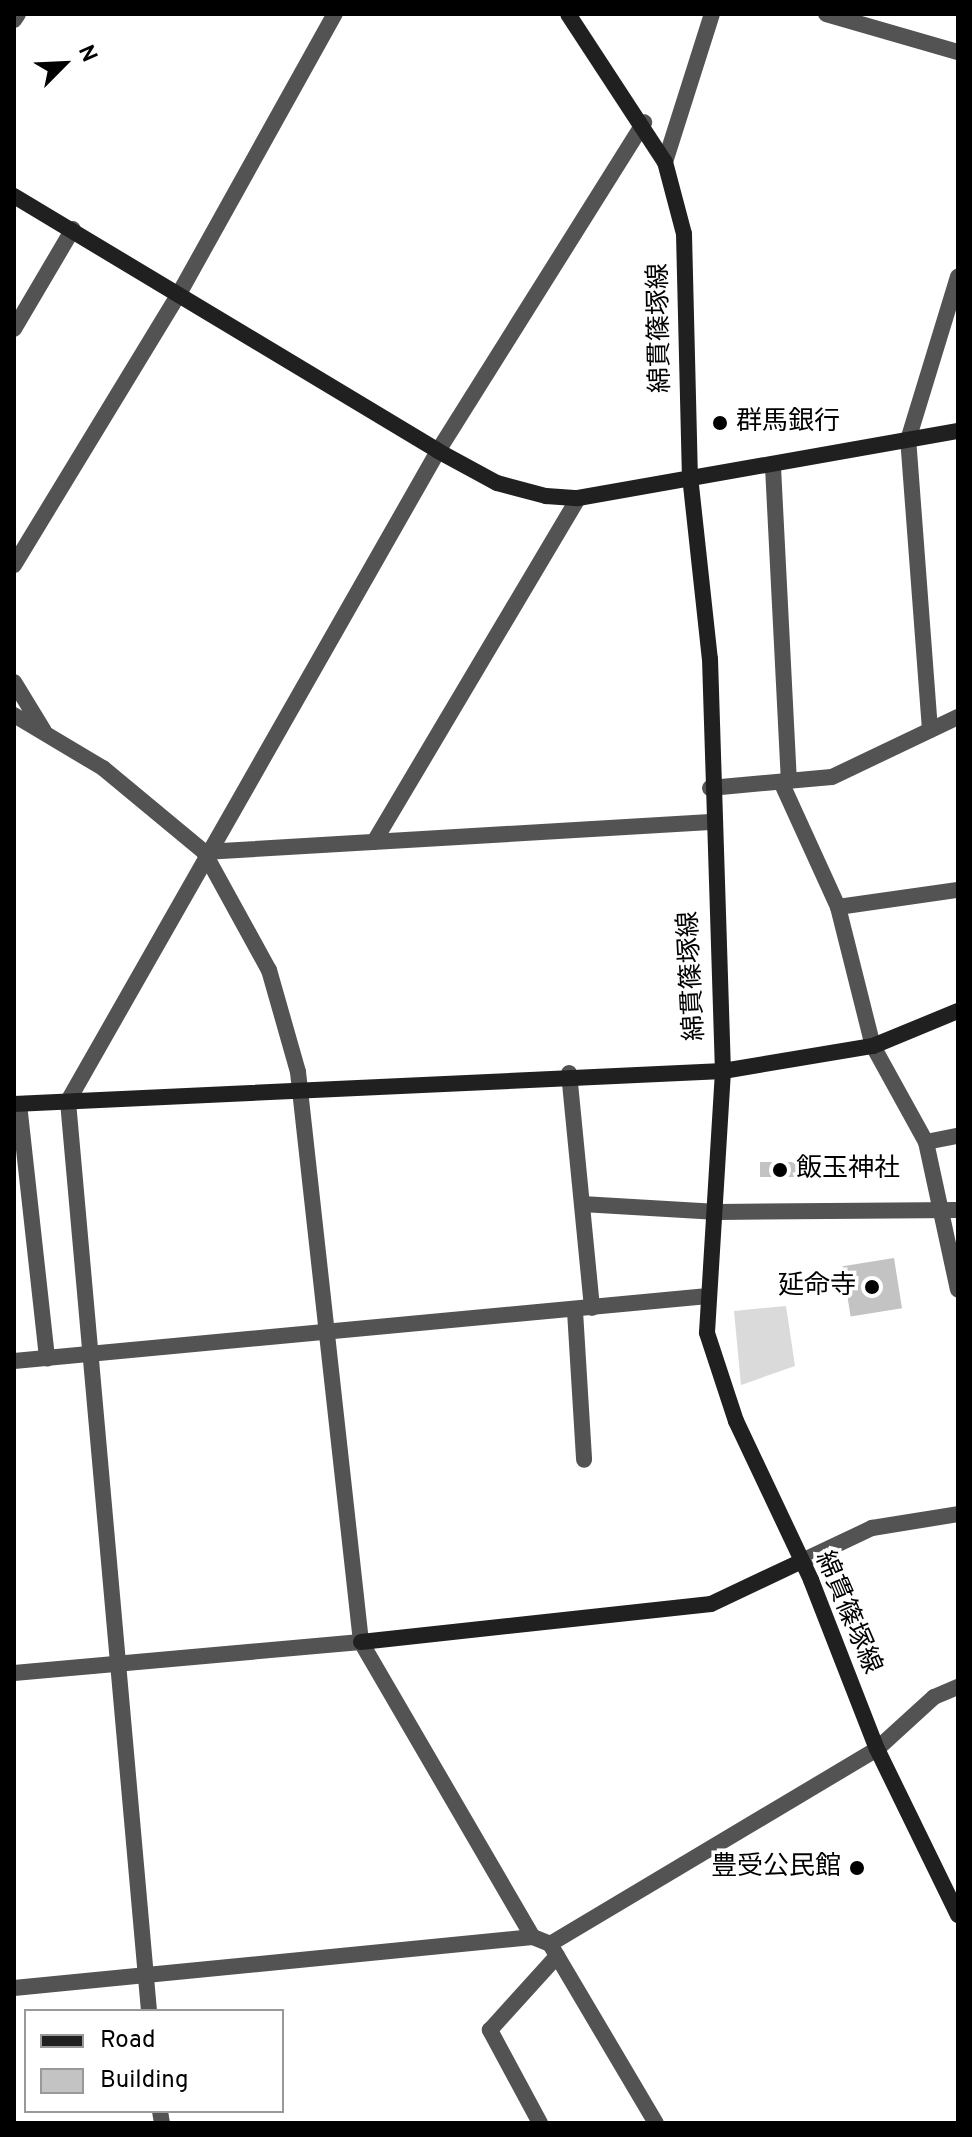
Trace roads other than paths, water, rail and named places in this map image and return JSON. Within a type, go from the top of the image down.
[{"type":"main road","name":"綿貫篠塚線","points":[[568,14],[644,122],[665,162],[684,234],[690,476],[710,659],[710,822],[723,1071],[718,1212],[707,1333],[736,1421],[800,1562],[877,1749],[958,1915]]},
{"type":"main road","points":[[14,196],[180,292],[438,451],[497,483],[578,498],[958,431]]},
{"type":"main road","points":[[16,1104],[569,1073],[723,1071],[873,1046],[958,1011]]},
{"type":"main road","points":[[361,1642],[711,1604],[800,1562]]},
{"type":"street","points":[[14,20],[18,14]]},
{"type":"street","points":[[14,565],[180,292],[335,14]]},
{"type":"street","points":[[665,162],[712,14]]},
{"type":"street","points":[[826,14],[958,52]]},
{"type":"street","points":[[149,2009],[119,1662],[88,1354],[68,1101],[204,852],[438,451],[644,122]]},
{"type":"street","points":[[14,329],[73,229]]},
{"type":"street","points":[[930,730],[908,440],[958,276]]},
{"type":"street","points":[[773,467],[785,782],[838,907],[873,1046],[926,1142],[950,1210],[958,1290]]},
{"type":"street","points":[[374,842],[578,498]]},
{"type":"street","points":[[14,682],[45,732]]},
{"type":"street","points":[[14,715],[103,768],[204,852],[274,985],[291,1028],[300,1090],[361,1642],[533,1937],[553,1950],[656,2123]]},
{"type":"street","points":[[710,788],[832,777],[958,717]]},
{"type":"street","points":[[204,852],[710,822]]},
{"type":"street","points":[[838,907],[958,890]]},
{"type":"street","points":[[569,1073],[582,1204],[584,1460]]},
{"type":"street","points":[[16,1104],[47,1358]]},
{"type":"street","points":[[926,1142],[958,1136]]},
{"type":"street","points":[[582,1204],[718,1212],[950,1210]]},
{"type":"street","points":[[14,1361],[708,1296]]},
{"type":"street","points":[[800,1562],[872,1528],[958,1514]]},
{"type":"street","points":[[14,1673],[361,1642]]},
{"type":"street","points":[[540,2123],[490,2030],[553,1950],[877,1749],[934,1697],[958,1687]]},
{"type":"street","points":[[14,1988],[533,1937]]},
{"type":"place","name":"群馬銀行","points":[[720,423]]},
{"type":"place","name":"飯玉神社","points":[[780,1170]]},
{"type":"place","name":"延命寺","points":[[872,1287]]},
{"type":"place","name":"豊受公民館","points":[[857,1868]]}]
